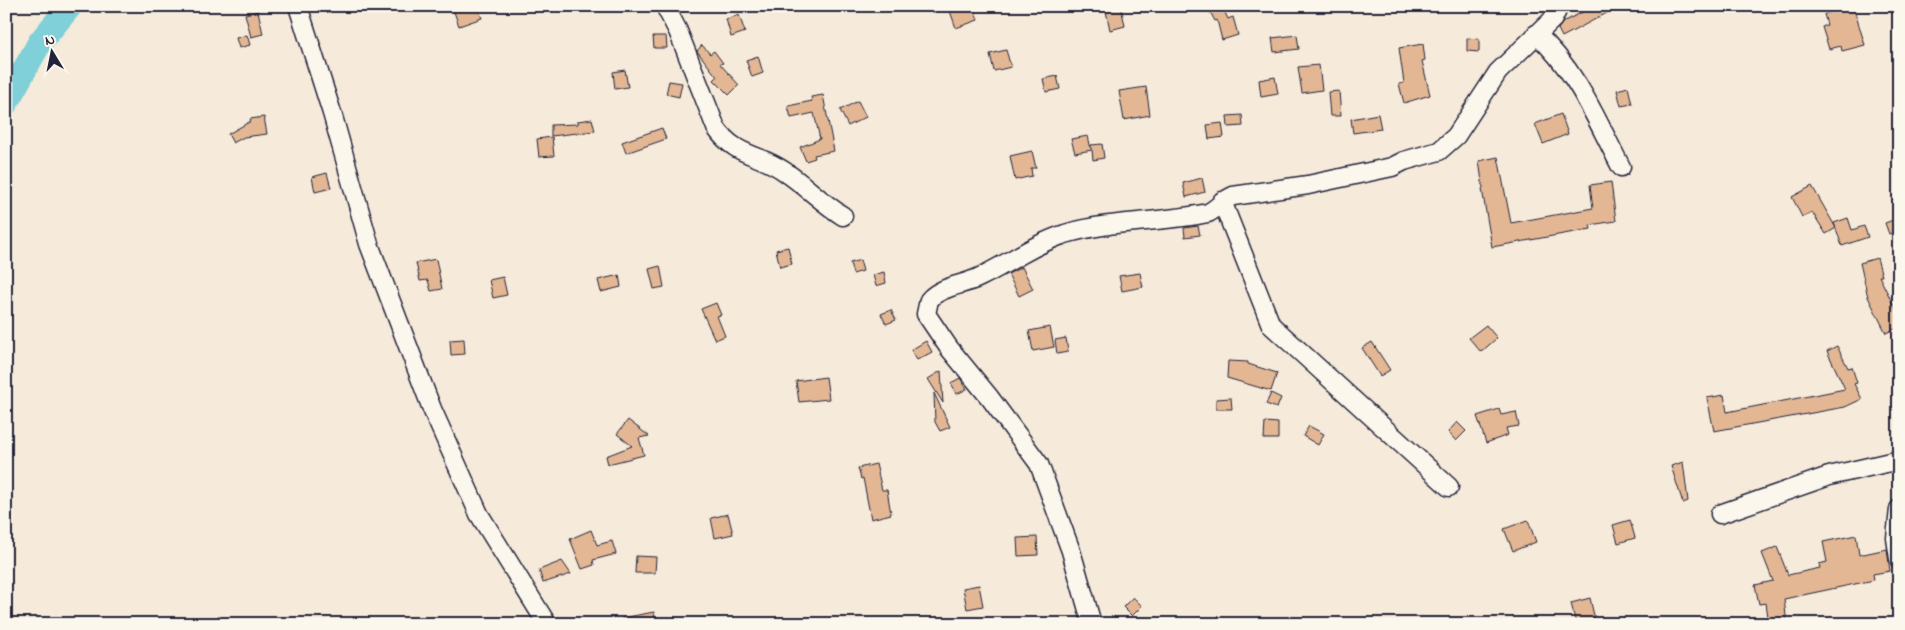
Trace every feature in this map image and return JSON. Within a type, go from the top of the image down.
[{"type":"street","points":[[298,6],[332,113],[369,244],[432,409],[479,514],[546,624]]},
{"type":"street","points":[[665,6],[678,31],[716,128],[725,141],[738,151],[762,159],[784,170],[823,204],[843,216]]},
{"type":"street","points":[[1092,624],[1071,550],[1038,464],[990,398],[948,348],[926,314],[929,300],[951,287],[978,278],[1050,240],[1096,228],[1208,213],[1216,210],[1222,201],[1233,196],[1308,185],[1392,167],[1404,161],[1438,151],[1456,136],[1498,72],[1553,19],[1559,6]]},
{"type":"street","points":[[1536,34],[1554,49],[1582,91],[1621,167]]},
{"type":"street","points":[[1222,201],[1271,325],[1449,487]]},
{"type":"street","points":[[1720,514],[1830,476],[1899,460]]},
{"type":"street","points":[[1899,509],[1896,538],[1899,559]]},
{"type":"building","points":[[452,6],[477,6],[482,18],[459,26]]},
{"type":"building","points":[[962,6],[973,6],[978,20],[956,28],[950,11]]},
{"type":"building","points":[[1207,6],[1222,6],[1228,19],[1233,17],[1238,35],[1222,40],[1217,20],[1215,21]]},
{"type":"building","points":[[1594,6],[1620,6],[1562,37],[1558,29],[1563,22]]},
{"type":"building","points":[[1853,6],[1865,45],[1842,51],[1841,46],[1829,49],[1822,27],[1827,25],[1824,14]]},
{"type":"building","points":[[1121,7],[1125,26],[1110,30],[1106,11]]},
{"type":"building","points":[[258,11],[263,34],[251,37],[245,14]]},
{"type":"building","points":[[739,15],[745,32],[731,37],[726,19]]},
{"type":"building","points":[[247,35],[250,45],[239,48],[236,38]]},
{"type":"building","points":[[1297,35],[1299,49],[1274,52],[1272,38]]},
{"type":"building","points":[[653,36],[666,36],[667,48],[654,48]]},
{"type":"building","points":[[1467,38],[1479,39],[1479,52],[1467,51]]},
{"type":"building","points":[[1423,44],[1425,60],[1422,61],[1430,95],[1404,103],[1399,84],[1404,83],[1399,48]]},
{"type":"building","points":[[702,45],[710,54],[714,51],[723,63],[720,64],[739,85],[729,95],[714,80],[717,77],[697,51]]},
{"type":"building","points":[[1006,50],[1011,67],[994,71],[990,54]]},
{"type":"building","points":[[758,56],[763,73],[752,77],[746,60]]},
{"type":"building","points":[[1319,65],[1322,90],[1302,93],[1298,67]]},
{"type":"building","points":[[625,70],[628,87],[615,89],[613,72]]},
{"type":"building","points":[[1057,76],[1060,89],[1046,92],[1043,79]]},
{"type":"building","points":[[1275,77],[1278,94],[1261,97],[1259,80]]},
{"type":"building","points":[[669,81],[682,83],[679,97],[666,94]]},
{"type":"building","points":[[1146,87],[1150,115],[1124,120],[1119,91]]},
{"type":"building","points":[[1628,87],[1632,104],[1621,106],[1617,90]]},
{"type":"building","points":[[1339,91],[1341,116],[1330,116],[1328,92]]},
{"type":"building","points":[[823,95],[834,151],[814,155],[815,158],[806,161],[800,147],[820,139],[814,113],[791,118],[788,106],[812,101],[811,97]]},
{"type":"building","points":[[858,101],[866,117],[848,126],[840,110]]},
{"type":"building","points":[[1378,114],[1381,129],[1353,133],[1351,119]]},
{"type":"building","points":[[1561,114],[1568,134],[1543,144],[1535,124]]},
{"type":"building","points":[[1242,115],[1243,126],[1228,127],[1227,116]]},
{"type":"building","points":[[264,117],[267,134],[244,137],[233,143],[228,134],[251,121],[250,119]]},
{"type":"building","points":[[592,119],[595,131],[551,136],[551,125],[578,124],[578,121]]},
{"type":"building","points":[[1222,123],[1224,137],[1209,139],[1207,125]]},
{"type":"building","points":[[662,128],[666,139],[626,153],[622,142]]},
{"type":"building","points":[[1088,136],[1091,149],[1091,145],[1102,144],[1104,158],[1093,160],[1092,150],[1075,153],[1071,139]]},
{"type":"building","points":[[552,137],[554,156],[539,157],[537,139]]},
{"type":"building","points":[[1032,151],[1036,168],[1031,168],[1032,176],[1015,180],[1010,156]]},
{"type":"building","points":[[1498,157],[1511,223],[1593,208],[1590,185],[1611,182],[1616,221],[1590,225],[1591,229],[1492,247],[1479,161]]},
{"type":"building","points":[[327,173],[331,188],[315,192],[312,177]]},
{"type":"building","points":[[1202,178],[1205,192],[1186,197],[1183,183]]},
{"type":"building","points":[[1812,186],[1836,228],[1826,234],[1812,212],[1802,217],[1792,197]]},
{"type":"building","points":[[1848,218],[1852,230],[1864,226],[1868,237],[1842,246],[1834,223]]},
{"type":"building","points":[[1899,218],[1899,231],[1889,234],[1885,223]]},
{"type":"building","points":[[1198,226],[1200,235],[1185,237],[1184,228]]},
{"type":"building","points":[[788,247],[792,264],[780,267],[776,250]]},
{"type":"building","points":[[1877,258],[1882,276],[1879,276],[1899,316],[1899,327],[1886,333],[1868,297],[1860,263]]},
{"type":"building","points":[[436,259],[442,289],[431,291],[428,280],[420,281],[416,263]]},
{"type":"building","points":[[860,260],[863,271],[853,274],[850,263]]},
{"type":"building","points":[[660,266],[664,287],[654,289],[649,269]]},
{"type":"building","points":[[1022,267],[1033,289],[1019,296],[1008,274]]},
{"type":"building","points":[[884,272],[886,283],[876,286],[873,275]]},
{"type":"building","points":[[1140,273],[1143,287],[1122,291],[1119,276]]},
{"type":"building","points":[[619,275],[621,287],[601,292],[598,280]]},
{"type":"building","points":[[503,277],[507,295],[493,298],[489,280]]},
{"type":"building","points":[[716,303],[721,315],[717,316],[725,336],[715,340],[701,309]]},
{"type":"building","points":[[891,310],[896,320],[886,324],[881,314]]},
{"type":"building","points":[[1486,325],[1497,338],[1481,352],[1469,338]]},
{"type":"building","points":[[1050,327],[1054,347],[1033,351],[1029,331]]},
{"type":"building","points":[[1066,338],[1068,352],[1057,354],[1055,340]]},
{"type":"building","points":[[464,339],[465,354],[451,355],[450,340]]},
{"type":"building","points":[[926,341],[932,352],[917,360],[911,350]]},
{"type":"building","points":[[1372,342],[1390,370],[1380,376],[1362,348]]},
{"type":"building","points":[[1837,346],[1848,368],[1852,367],[1857,383],[1854,384],[1862,399],[1845,407],[1714,431],[1707,398],[1724,395],[1727,412],[1845,389],[1827,351]]},
{"type":"building","points":[[1228,361],[1248,362],[1248,364],[1277,373],[1271,391],[1227,378]]},
{"type":"building","points":[[941,371],[943,403],[928,379]]},
{"type":"building","points":[[826,377],[829,399],[799,402],[796,381]]},
{"type":"building","points":[[960,378],[967,389],[957,394],[951,383]]},
{"type":"building","points":[[934,393],[950,427],[940,431],[935,422]]},
{"type":"building","points":[[1271,393],[1281,398],[1277,408],[1266,404]]},
{"type":"building","points":[[1231,398],[1232,409],[1216,409],[1216,399]]},
{"type":"building","points":[[1499,409],[1501,415],[1516,412],[1519,426],[1506,428],[1508,435],[1486,443],[1477,416]]},
{"type":"building","points":[[628,420],[649,436],[639,438],[644,455],[608,464],[606,456],[632,446],[617,434]]},
{"type":"building","points":[[1265,422],[1278,423],[1278,439],[1264,439]]},
{"type":"building","points":[[1457,422],[1466,431],[1456,441],[1448,432]]},
{"type":"building","points":[[1309,426],[1324,434],[1318,445],[1303,436]]},
{"type":"building","points":[[1683,462],[1688,501],[1683,503],[1671,466]]},
{"type":"building","points":[[876,464],[882,490],[887,490],[891,514],[871,519],[863,478],[861,479],[858,468]]},
{"type":"building","points":[[728,514],[733,534],[715,538],[711,518]]},
{"type":"building","points":[[1528,520],[1536,542],[1513,551],[1504,529]]},
{"type":"building","points":[[1630,520],[1635,538],[1618,543],[1613,525]]},
{"type":"building","points":[[591,530],[597,545],[612,541],[616,554],[593,560],[594,565],[582,569],[570,539]]},
{"type":"building","points":[[1856,535],[1859,555],[1887,549],[1890,571],[1873,574],[1874,580],[1784,599],[1787,624],[1769,624],[1766,603],[1759,604],[1755,585],[1773,581],[1762,553],[1777,547],[1788,575],[1820,568],[1819,564],[1827,562],[1823,542]]},
{"type":"building","points":[[1037,537],[1038,555],[1018,556],[1017,538]]},
{"type":"building","points":[[636,556],[656,557],[655,573],[635,573]]},
{"type":"building","points":[[562,561],[571,574],[543,583],[539,570]]},
{"type":"building","points":[[979,585],[983,606],[967,609],[963,588]]},
{"type":"building","points":[[1133,597],[1142,606],[1132,616],[1123,607]]},
{"type":"building","points":[[1590,598],[1595,620],[1576,624],[1571,603]]},
{"type":"building","points":[[654,612],[656,624],[622,624],[622,618]]},
{"type":"waterway","points":[[6,103],[40,42],[70,6]]}]
